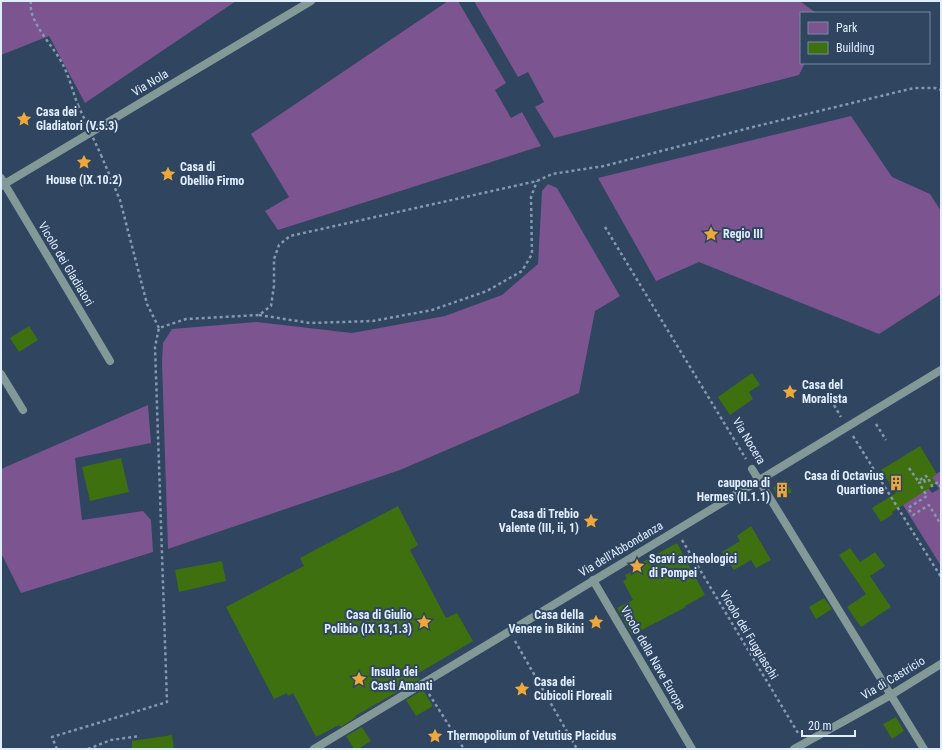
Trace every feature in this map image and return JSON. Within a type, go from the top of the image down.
[{"type":"street","name":"Via Nola","points":[[2,183],[311,1]]},
{"type":"street","name":"Vicolo dei Gladiatori","points":[[2,183],[110,361]]},
{"type":"street","name":"Via dell'Abbondanza","points":[[314,749],[424,685],[508,631],[941,370]]},
{"type":"street","points":[[1,374],[22,410]]},
{"type":"street","name":"Via Nocera","points":[[752,469],[924,749]]},
{"type":"street","name":"Vicolo della Nave Europa","points":[[593,580],[692,749]]},
{"type":"street","name":"Via di Castricio","points":[[794,749],[891,695],[941,664]]},
{"type":"path","points":[[31,1],[30,6],[34,20],[64,66],[78,106],[120,200],[147,304],[159,328],[154,347],[168,702],[52,737],[57,749]]},
{"type":"path","points":[[259,315],[271,306],[274,286],[274,259],[278,245],[290,236],[537,181],[552,174],[604,166],[752,127],[914,88],[935,88],[941,90]]},
{"type":"path","points":[[159,328],[186,319],[259,315],[310,323],[373,321],[432,310],[487,290],[522,271],[532,254],[531,197],[537,181]]},
{"type":"path","name":"Via Nocera","points":[[605,227],[752,469]]},
{"type":"path","points":[[831,400],[941,577]]},
{"type":"path","points":[[869,413],[886,440]]},
{"type":"path","points":[[909,468],[918,482],[926,476],[932,486],[938,482],[941,487]]},
{"type":"path","points":[[928,480],[925,482],[924,480],[919,483],[927,496],[908,508],[913,515],[929,505],[941,525]]},
{"type":"path","name":"Vicolo dei Fuggiaschi","points":[[676,530],[804,744]]},
{"type":"path","points":[[508,631],[577,749]]},
{"type":"path","points":[[424,685],[464,749]]},
{"type":"path","points":[[88,749],[111,740],[140,736]]},
{"type":"green space","points":[[1,1],[236,1],[85,103],[49,36],[1,55]]},
{"type":"green space","points":[[448,1],[458,1],[506,83],[495,90],[511,118],[522,112],[541,146],[278,230],[265,211],[289,197],[251,134]]},
{"type":"green space","points":[[474,1],[800,1],[815,12],[800,12],[800,64],[804,64],[799,75],[554,138],[535,107],[544,102],[528,72],[518,77]]},
{"type":"green space","points":[[851,116],[892,177],[930,194],[941,211],[941,294],[879,334],[699,262],[656,281],[598,178]]},
{"type":"green space","points":[[548,184],[557,188],[620,296],[595,311],[579,393],[400,470],[168,549],[162,362],[163,343],[172,329],[257,322],[352,333],[445,316],[502,295],[538,264],[542,191]]},
{"type":"green space","points":[[148,405],[151,443],[75,458],[82,520],[143,511],[151,520],[153,552],[21,593],[1,553],[1,469]]},
{"type":"green space","points":[[941,471],[941,566],[903,505],[927,486],[932,493],[939,489],[932,477]]},
{"type":"building","points":[[29,326],[38,340],[19,352],[10,338]]},
{"type":"building","points":[[752,373],[760,385],[749,392],[753,399],[730,415],[718,397]]},
{"type":"building","points":[[920,446],[937,474],[932,477],[936,484],[892,512],[893,514],[881,522],[872,508],[896,493],[881,470]]},
{"type":"building","points":[[121,458],[129,492],[90,501],[82,467]]},
{"type":"building","name":"caupona di Hermes (II.1.1)","points":[[785,480],[792,492],[780,499],[773,488]]},
{"type":"building","points":[[398,506],[418,545],[410,550],[446,618],[457,613],[473,641],[417,674],[420,679],[355,716],[356,717],[341,727],[339,725],[316,737],[293,693],[288,696],[287,693],[274,699],[226,607],[304,566],[300,558]]},
{"type":"building","points":[[751,526],[771,560],[756,568],[751,560],[734,570],[722,552],[740,541],[737,536]]},
{"type":"building","points":[[677,543],[705,595],[685,606],[686,607],[632,635],[617,608],[633,600],[623,581],[627,579],[625,575],[639,568],[637,565]]},
{"type":"building","points":[[850,548],[860,562],[875,552],[885,566],[870,576],[891,607],[861,627],[847,607],[866,594],[839,555]]},
{"type":"building","points":[[222,561],[226,581],[179,592],[175,570]]},
{"type":"building","points":[[824,598],[832,609],[816,619],[809,607]]},
{"type":"building","points":[[423,690],[433,706],[416,716],[406,700]]},
{"type":"building","points":[[896,717],[904,731],[892,739],[883,724]]},
{"type":"building","points":[[362,727],[371,741],[358,749],[354,749],[346,736]]},
{"type":"building","points":[[172,735],[174,749],[132,749],[132,741]]},
{"type":"place","name":"Casa dei Gladiatori (V.5.3)","points":[[24,119]]},
{"type":"place","name":"House (IX.10.2)","points":[[84,162]]},
{"type":"place","name":"Casa di Obellio Firmo","points":[[168,174]]},
{"type":"place","name":"Regio III","points":[[711,234]]},
{"type":"place","name":"Casa del Moralista","points":[[790,392]]},
{"type":"place","name":"Casa di Octavius Quartione","points":[[896,483]]},
{"type":"place","name":"caupona di Hermes (II.1.1)","points":[[782,490]]},
{"type":"place","name":"Casa di Trebio Valente (III, ii, 1)","points":[[591,521]]},
{"type":"place","name":"Scavi archeologici di Pompei","points":[[637,566]]},
{"type":"place","name":"Casa di Giulio Polibio (IX 13,1.3)","points":[[424,622]]},
{"type":"place","name":"Casa della Venere in Bikini","points":[[596,622]]},
{"type":"place","name":"Insula dei Casti Amanti","points":[[359,679]]},
{"type":"place","name":"Casa dei Cubicoli Floreali","points":[[522,689]]},
{"type":"place","name":"Thermopolium of Vetutius Placidus","points":[[435,736]]}]
